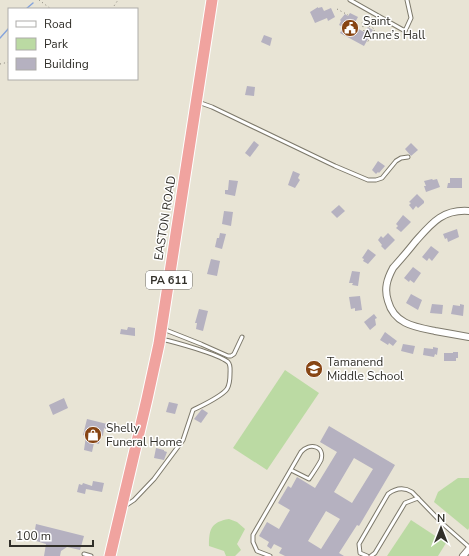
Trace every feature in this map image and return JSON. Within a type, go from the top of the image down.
[{"type":"highway","name":"EASTON ROAD","points":[[110,556],[147,398],[160,334],[212,0]]},
{"type":"street","points":[[469,211],[449,213],[437,219],[430,225],[393,268],[389,275],[386,289],[389,305],[393,312],[403,322],[416,327],[469,337]]},
{"type":"street","points":[[463,556],[469,548]]},
{"type":"lane","points":[[350,0],[405,31],[411,18],[407,0]]},
{"type":"lane","points":[[356,4],[359,0]]},
{"type":"lane","points":[[196,102],[212,107],[307,153],[368,180],[382,178],[396,162],[401,158],[408,157]]},
{"type":"lane","points":[[160,334],[201,344],[228,356],[234,354],[242,337]]},
{"type":"lane","points":[[120,510],[134,500],[154,479],[168,461],[183,440],[193,410],[211,401],[227,389],[230,380],[230,365],[228,362],[218,357],[174,342],[160,334]]},
{"type":"lane","points":[[270,556],[262,555],[258,551],[253,542],[253,535],[291,470],[305,448],[316,446],[320,450],[321,459],[309,479],[291,470]]},
{"type":"lane","points":[[367,556],[360,553],[359,544],[388,494],[394,490],[408,489],[469,548]]},
{"type":"lane","points":[[371,556],[375,553],[405,503],[418,498]]},
{"type":"lane","points":[[84,554],[91,556]]},
{"type":"path","points":[[39,0],[50,8]]},
{"type":"path","points":[[337,9],[348,15]]},
{"type":"path","points":[[364,31],[362,24],[368,13]]},
{"type":"path","points":[[364,20],[366,25]]},
{"type":"path","points":[[362,26],[366,25],[374,29],[367,43]]},
{"type":"green space","points":[[285,370],[319,393],[267,470],[233,448]]},
{"type":"green space","points":[[458,478],[469,478],[468,530],[434,502],[438,492]]},
{"type":"green space","points":[[229,519],[237,522],[245,529],[237,544],[241,550],[235,556],[226,556],[224,551],[209,546],[212,527],[218,522]]},
{"type":"green space","points":[[411,520],[446,543],[438,556],[387,556]]},
{"type":"building","points":[[318,7],[322,7],[324,11],[331,8],[335,17],[328,21],[327,18],[315,23],[310,12]]},
{"type":"building","name":"Saint Anne’s Hall","points":[[350,13],[358,17],[353,26],[364,32],[368,27],[373,30],[364,46],[340,33],[343,27],[339,25],[340,20],[345,14],[348,16]]},
{"type":"building","points":[[264,35],[272,38],[270,46],[261,42]]},
{"type":"building","points":[[247,86],[255,87],[254,96],[245,95]]},
{"type":"building","points":[[254,141],[259,145],[250,157],[245,153]]},
{"type":"building","points":[[411,143],[418,150],[411,156],[405,149]]},
{"type":"building","points":[[378,161],[385,166],[379,173],[378,172],[376,174],[372,170]]},
{"type":"building","points":[[293,171],[300,174],[298,178],[300,180],[295,188],[288,185]]},
{"type":"building","points":[[450,178],[462,178],[462,188],[447,188],[448,183],[450,183]]},
{"type":"building","points":[[437,179],[440,187],[426,192],[424,181]]},
{"type":"building","points":[[229,180],[238,181],[235,196],[225,194],[225,190],[228,190]]},
{"type":"building","points":[[417,194],[424,201],[424,203],[418,208],[416,206],[413,210],[409,205],[411,203],[409,202]]},
{"type":"building","points":[[339,205],[345,211],[337,218],[331,212]]},
{"type":"building","points":[[224,211],[233,212],[231,226],[222,224]]},
{"type":"building","points":[[403,215],[411,222],[401,232],[396,228],[398,226],[396,224]]},
{"type":"building","points":[[457,229],[459,237],[448,242],[447,238],[445,239],[443,234]]},
{"type":"building","points":[[220,233],[226,234],[222,249],[215,247]]},
{"type":"building","points":[[388,233],[395,240],[385,250],[378,240],[381,236],[383,238]]},
{"type":"building","points":[[431,246],[439,252],[432,261],[429,258],[427,261],[422,257]]},
{"type":"building","points":[[368,249],[376,255],[368,264],[363,261],[364,259],[362,258]]},
{"type":"building","points":[[211,259],[220,261],[217,276],[207,274]]},
{"type":"building","points":[[413,267],[421,273],[414,283],[410,280],[409,282],[404,278]]},
{"type":"building","points":[[352,271],[360,272],[358,286],[352,285],[353,283],[349,283]]},
{"type":"building","points":[[411,294],[422,300],[418,310],[406,303]]},
{"type":"building","points":[[360,296],[362,310],[355,311],[355,308],[351,309],[349,297]]},
{"type":"building","points":[[432,304],[443,305],[442,314],[430,313]]},
{"type":"building","points":[[460,304],[464,305],[463,316],[451,314],[453,305],[460,306]]},
{"type":"building","points":[[199,309],[208,311],[203,331],[196,329],[197,323],[195,323]]},
{"type":"building","points":[[374,314],[377,318],[375,319],[376,325],[370,330],[364,322]]},
{"type":"building","points":[[128,327],[135,328],[135,336],[120,334],[121,329],[127,330]]},
{"type":"building","points":[[385,332],[397,341],[393,346],[380,340]]},
{"type":"building","points":[[403,344],[415,346],[413,354],[401,351]]},
{"type":"building","points":[[433,347],[438,348],[437,355],[435,354],[434,357],[423,355],[424,348],[433,349]]},
{"type":"building","points":[[458,352],[458,358],[456,358],[456,361],[444,361],[444,353]]},
{"type":"building","points":[[64,398],[68,408],[53,415],[49,405]]},
{"type":"building","points":[[169,402],[178,404],[175,414],[166,412]]},
{"type":"building","points":[[202,409],[208,413],[201,423],[194,419]]},
{"type":"building","name":"Shelly Funeral Home","points":[[87,419],[107,424],[106,429],[104,428],[103,436],[101,435],[99,444],[94,443],[92,452],[84,450],[86,436],[83,435]]},
{"type":"building","points":[[329,426],[395,465],[359,526],[357,525],[339,553],[344,556],[285,556],[279,553],[282,548],[274,544],[271,549],[267,546],[269,542],[259,536],[267,522],[279,529],[290,510],[278,503],[288,486],[291,488],[297,477],[315,488],[337,452],[320,442]],"holes":[[[354,458],[373,469],[352,503],[334,492]],[[326,511],[340,519],[321,549],[308,541]]]},
{"type":"building","points":[[156,448],[167,452],[164,460],[154,458]]},
{"type":"building","points":[[93,481],[104,483],[102,492],[86,489],[85,494],[77,492],[79,484],[82,485],[83,483],[92,486]]},
{"type":"building","points":[[36,524],[84,536],[80,550],[67,547],[61,551],[60,556],[44,556],[46,544],[33,540]]},
{"type":"waterway","points":[[27,8],[33,3]]},
{"type":"waterway","points":[[0,38],[8,29]]},
{"type":"place","name":"Saint Anne’s Hall","points":[[350,28]]},
{"type":"place","name":"Tamanend Middle School","points":[[314,369]]},
{"type":"place","name":"Shelly Funeral Home","points":[[93,435]]}]
